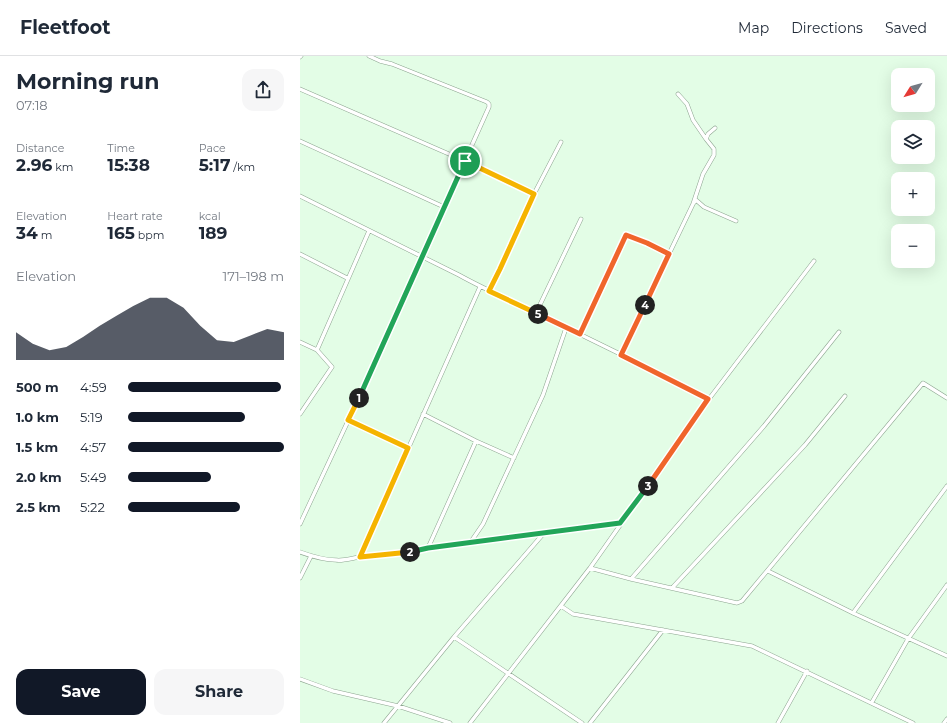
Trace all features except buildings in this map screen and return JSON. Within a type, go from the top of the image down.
[{"type":"street","points":[[300,524],[489,107],[487,102],[369,56]]},
{"type":"street","points":[[300,90],[465,161],[534,194]]},
{"type":"street","points":[[621,355],[693,204],[702,174],[714,155],[714,149],[693,120],[687,104],[678,94]]},
{"type":"street","points":[[706,138],[715,128]]},
{"type":"street","points":[[300,141],[444,207]]},
{"type":"street","points":[[489,291],[534,194],[561,142]]},
{"type":"street","points":[[300,196],[480,287],[580,334],[708,399]]},
{"type":"street","points":[[693,204],[696,200],[704,207],[736,221]]},
{"type":"street","points":[[536,313],[581,219]]},
{"type":"street","points":[[317,350],[369,231]]},
{"type":"street","points":[[580,334],[626,235],[669,254]]},
{"type":"street","points":[[300,254],[348,278]]},
{"type":"street","points":[[470,723],[590,568],[708,399],[814,262]]},
{"type":"street","points":[[360,557],[480,287]]},
{"type":"street","points":[[470,543],[484,524],[543,395],[566,328]]},
{"type":"street","points":[[630,579],[764,426],[839,332]]},
{"type":"street","points":[[300,342],[317,350],[332,367],[300,414]]},
{"type":"street","points":[[590,568],[630,579],[737,603],[742,601],[923,383],[947,398]]},
{"type":"street","points":[[672,588],[805,446],[845,396]]},
{"type":"street","points":[[423,414],[476,441],[514,458]]},
{"type":"street","points":[[348,420],[408,448]]},
{"type":"street","points":[[428,548],[476,441]]},
{"type":"street","points":[[853,613],[947,486]]},
{"type":"street","points":[[300,552],[310,556],[334,560],[414,551],[620,523]]},
{"type":"street","points":[[384,723],[454,637],[544,533]]},
{"type":"street","points":[[300,578],[310,556]]},
{"type":"street","points":[[768,571],[853,613],[947,656]]},
{"type":"street","points":[[872,702],[908,638],[947,584]]},
{"type":"street","points":[[561,606],[573,614],[752,646],[872,702],[913,723]]},
{"type":"street","points":[[590,723],[663,630]]},
{"type":"street","points":[[454,637],[582,723]]},
{"type":"street","points":[[778,723],[807,671]]},
{"type":"street","points":[[300,679],[333,691],[398,706],[450,723]]},
{"type":"street","points":[[944,723],[947,719]]},
{"type":"route","points":[[465,161],[534,194],[489,291],[566,328],[580,334],[626,235],[669,254],[621,355],[708,399],[649,485],[620,523],[360,557],[408,448],[348,420],[465,161]]}]
